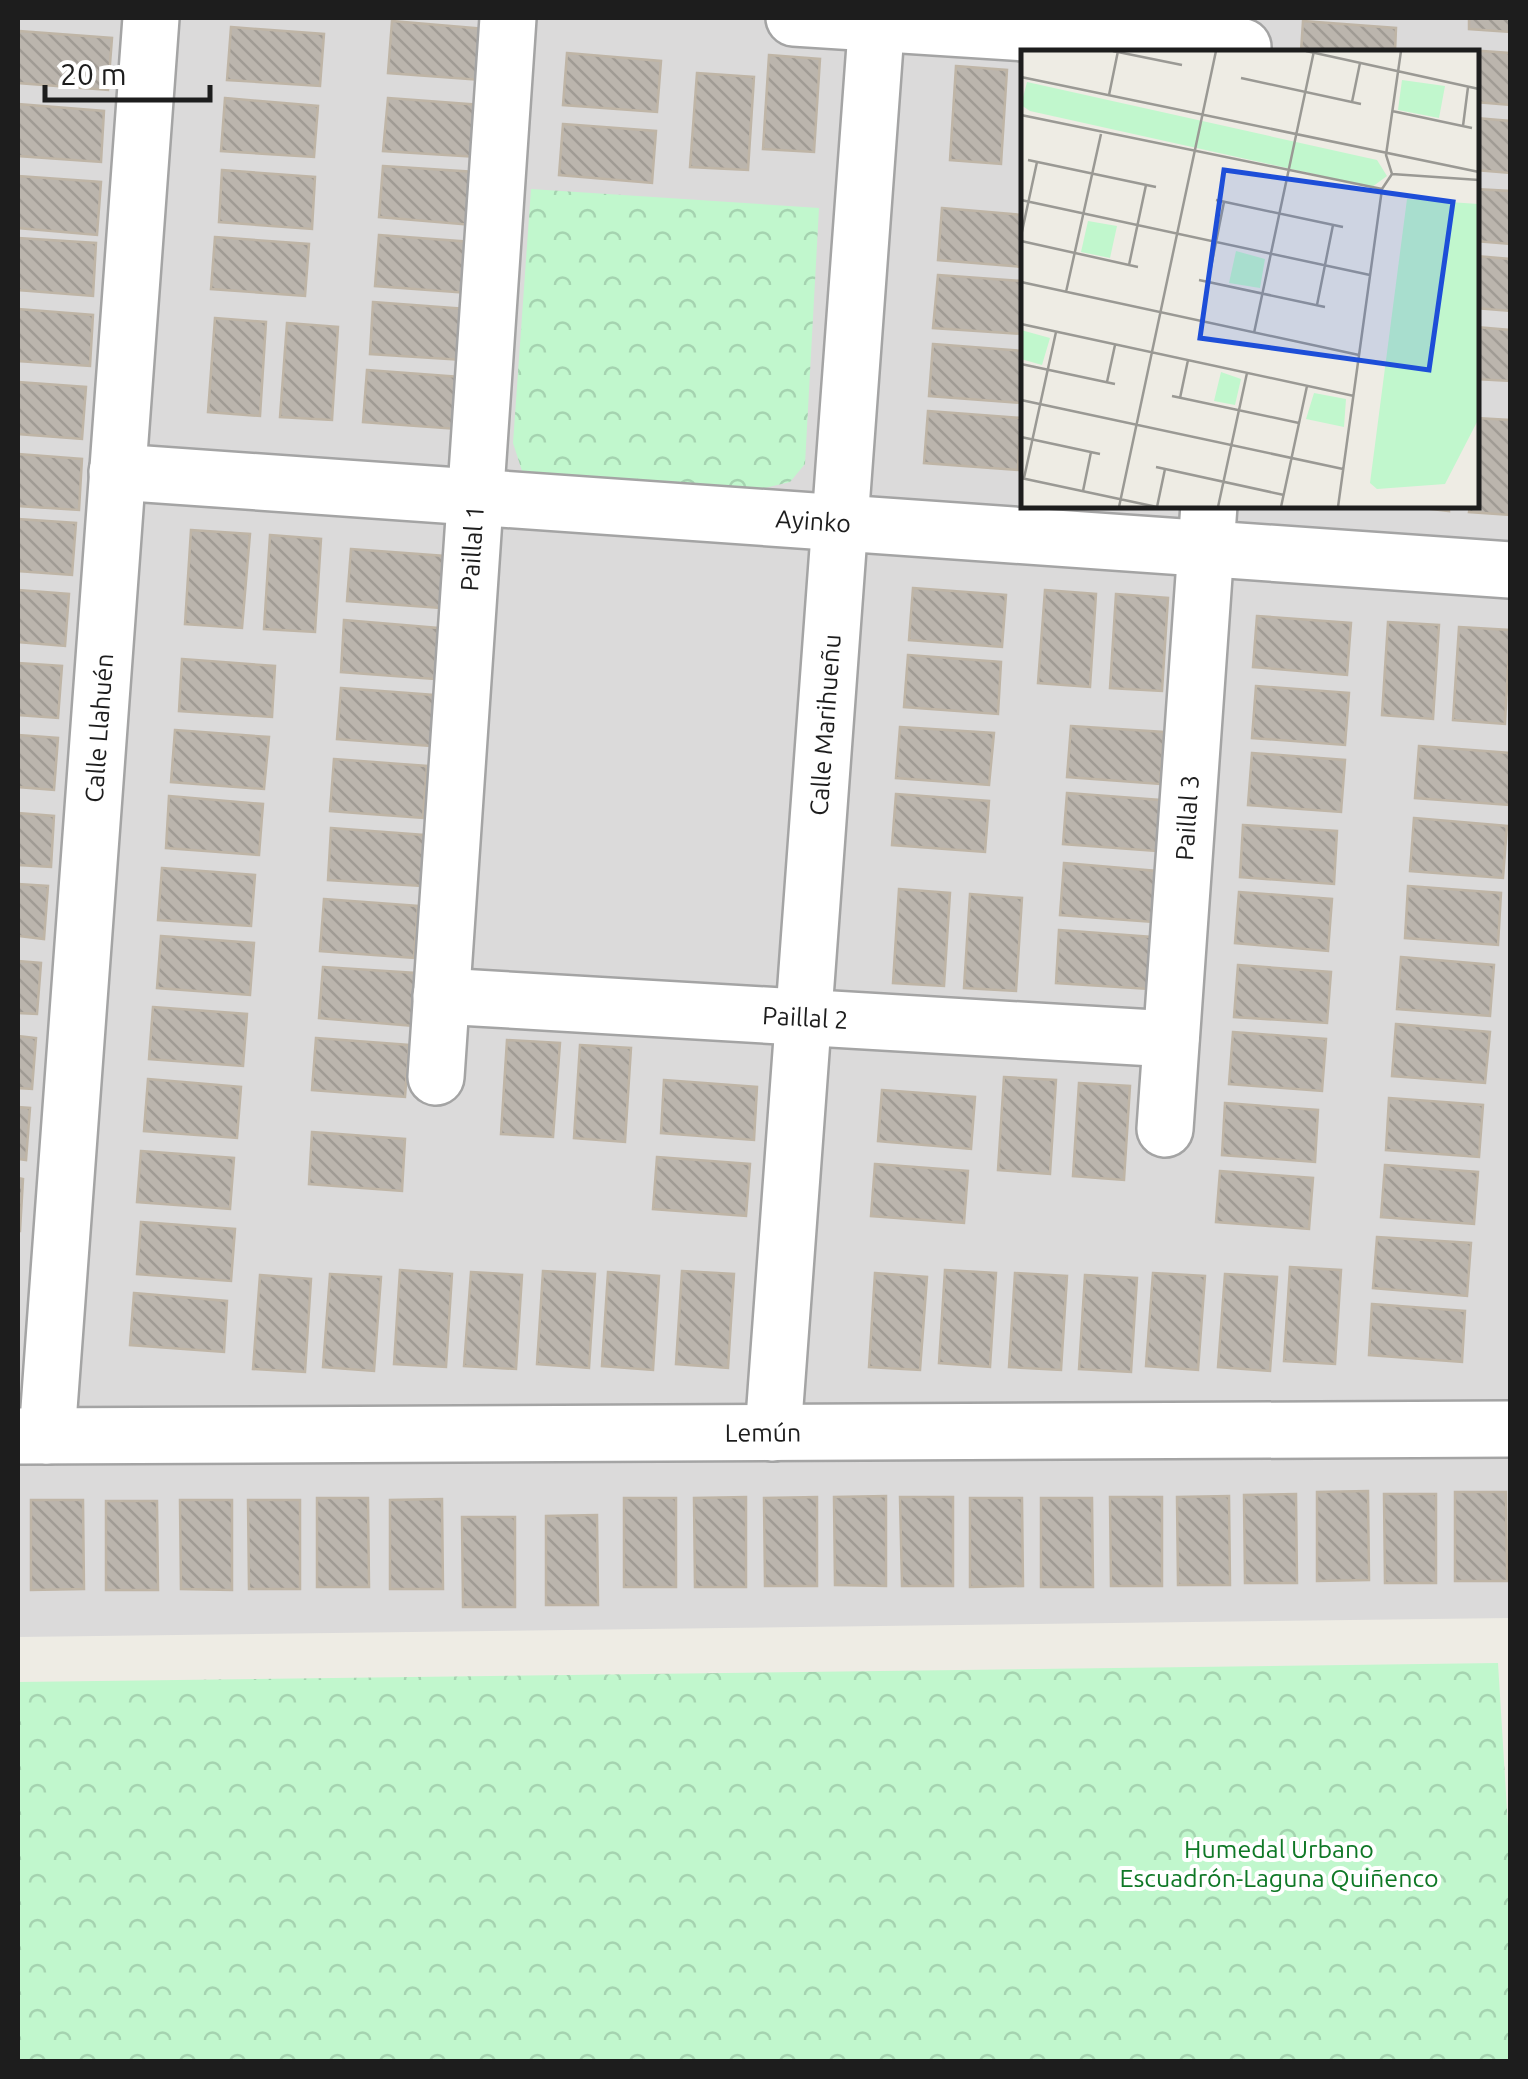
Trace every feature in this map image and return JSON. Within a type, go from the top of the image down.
[{"type":"street","name":"Calle Llahuén","points":[[32,1436],[118,472],[151,18]]},
{"type":"street","name":"Paillal 1","points":[[436,1077],[508,18]]},
{"type":"street","points":[[794,18],[1243,39]]},
{"type":"street","name":"Calle Marihueñu","points":[[773,1433],[877,20]]},
{"type":"street","name":"Ayinko","points":[[118,472],[840,522],[1208,527],[1510,570]]},
{"type":"street","name":"Paillal 3","points":[[1164,1129],[1208,527]]},
{"type":"street","name":"Paillal 2","points":[[442,996],[1171,1040]]},
{"type":"street","name":"Lemún","points":[[32,1436],[1510,1429]]},
{"type":"shaded area","points":[[18,18],[1510,18],[1510,1618],[18,1637]]},
{"type":"green space","points":[[531,189],[819,208],[805,464],[790,482],[757,490],[523,474],[513,443]]},
{"type":"green space","name":"Humedal Urbano Escuadrón-Laguna Quiñenco","points":[[1498,1663],[1510,1859],[1510,2061],[18,2061],[18,1682]]},
{"type":"building","points":[[1469,18],[1510,18],[1510,32],[1469,29]]},
{"type":"building","points":[[392,21],[485,29],[481,80],[388,73]]},
{"type":"building","points":[[1303,21],[1396,28],[1395,50],[1301,50]]},
{"type":"building","points":[[231,27],[324,34],[320,86],[227,80]]},
{"type":"building","points":[[19,31],[112,38],[108,90],[18,83]]},
{"type":"building","points":[[1478,51],[1510,53],[1510,105],[1478,102]]},
{"type":"building","points":[[567,53],[661,61],[657,112],[563,105]]},
{"type":"building","points":[[769,55],[820,59],[814,152],[763,149]]},
{"type":"building","points":[[956,66],[1007,70],[1001,164],[950,160]]},
{"type":"building","points":[[697,73],[754,77],[748,170],[690,167]]},
{"type":"building","points":[[225,98],[318,106],[314,157],[221,151]]},
{"type":"building","points":[[388,98],[481,105],[477,157],[383,151]]},
{"type":"building","points":[[18,104],[104,111],[101,162],[18,156]]},
{"type":"building","points":[[1478,118],[1510,121],[1510,173],[1478,170]]},
{"type":"building","points":[[563,124],[656,131],[652,183],[559,175]]},
{"type":"building","points":[[383,166],[476,172],[472,225],[379,217]]},
{"type":"building","points":[[222,170],[315,177],[312,229],[219,222]]},
{"type":"building","points":[[18,176],[101,182],[97,235],[18,228]]},
{"type":"building","points":[[1478,189],[1510,191],[1510,244],[1478,241]]},
{"type":"building","points":[[942,208],[1021,215],[1021,267],[938,260]]},
{"type":"building","points":[[379,235],[472,242],[468,293],[375,286]]},
{"type":"building","points":[[215,237],[309,244],[305,296],[211,289]]},
{"type":"building","points":[[18,238],[96,243],[93,296],[18,290]]},
{"type":"building","points":[[1478,256],[1510,259],[1510,311],[1478,308]]},
{"type":"building","points":[[938,275],[1021,281],[1021,334],[933,328]]},
{"type":"building","points":[[373,302],[466,309],[463,360],[370,354]]},
{"type":"building","points":[[18,309],[93,315],[90,366],[18,361]]},
{"type":"building","points":[[215,318],[266,322],[260,416],[208,412]]},
{"type":"building","points":[[287,323],[338,327],[332,420],[280,417]]},
{"type":"building","points":[[1478,327],[1510,330],[1510,381],[1478,379]]},
{"type":"building","points":[[933,344],[1021,351],[1021,403],[929,396]]},
{"type":"building","points":[[367,370],[460,377],[457,429],[363,422]]},
{"type":"building","points":[[18,382],[86,387],[82,439],[18,434]]},
{"type":"building","points":[[928,411],[1021,418],[1018,470],[924,463]]},
{"type":"building","points":[[1478,418],[1510,420],[1510,515],[1469,512],[1470,508],[1478,508]]},
{"type":"building","points":[[18,454],[82,459],[79,510],[18,506]]},
{"type":"building","points":[[18,519],[76,523],[72,575],[18,571]]},
{"type":"building","points":[[191,530],[250,534],[242,628],[185,624]]},
{"type":"building","points":[[270,535],[321,539],[315,632],[264,629]]},
{"type":"building","points":[[351,549],[445,556],[440,608],[347,601]]},
{"type":"building","points":[[913,588],[1006,595],[1002,647],[909,640]]},
{"type":"building","points":[[18,590],[69,594],[65,646],[18,642]]},
{"type":"building","points":[[1045,590],[1096,594],[1090,687],[1038,683]]},
{"type":"building","points":[[1116,594],[1168,598],[1162,691],[1110,688]]},
{"type":"building","points":[[1257,616],[1351,623],[1347,675],[1253,667]]},
{"type":"building","points":[[344,620],[438,628],[434,679],[341,672]]},
{"type":"building","points":[[1388,622],[1439,625],[1433,719],[1382,715]]},
{"type":"building","points":[[1459,627],[1510,630],[1505,724],[1453,720]]},
{"type":"building","points":[[908,655],[1001,662],[998,714],[904,707]]},
{"type":"building","points":[[182,659],[275,666],[272,717],[179,711]]},
{"type":"building","points":[[18,663],[62,666],[58,718],[18,715]]},
{"type":"building","points":[[1256,686],[1349,693],[1345,745],[1252,738]]},
{"type":"building","points":[[341,688],[434,695],[430,746],[337,739]]},
{"type":"building","points":[[1071,726],[1164,732],[1160,784],[1067,777]]},
{"type":"building","points":[[900,727],[994,733],[989,785],[896,778]]},
{"type":"building","points":[[175,730],[269,737],[264,789],[171,782]]},
{"type":"building","points":[[18,735],[58,738],[54,790],[18,787]]},
{"type":"building","points":[[1419,746],[1510,753],[1509,805],[1415,798]]},
{"type":"building","points":[[1252,753],[1345,760],[1341,812],[1248,805]]},
{"type":"building","points":[[334,759],[427,766],[423,818],[330,811]]},
{"type":"building","points":[[1067,793],[1160,800],[1156,851],[1063,844]]},
{"type":"building","points":[[896,794],[989,801],[985,852],[892,845]]},
{"type":"building","points":[[169,796],[263,804],[259,855],[166,848]]},
{"type":"building","points":[[18,813],[54,816],[51,867],[18,865]]},
{"type":"building","points":[[1414,818],[1507,826],[1503,878],[1410,871]]},
{"type":"building","points":[[1243,825],[1337,831],[1334,884],[1240,877]]},
{"type":"building","points":[[331,828],[424,835],[421,886],[328,880]]},
{"type":"building","points":[[1064,863],[1157,871],[1153,922],[1060,915]]},
{"type":"building","points":[[162,868],[255,875],[251,926],[158,920]]},
{"type":"building","points":[[18,884],[48,886],[44,939],[18,936]]},
{"type":"building","points":[[1408,886],[1501,893],[1498,945],[1405,938]]},
{"type":"building","points":[[899,889],[950,893],[944,986],[893,983]]},
{"type":"building","points":[[1239,892],[1332,899],[1328,951],[1235,943]]},
{"type":"building","points":[[970,894],[1022,898],[1016,991],[964,988]]},
{"type":"building","points":[[324,899],[418,906],[414,958],[320,951]]},
{"type":"building","points":[[1059,930],[1152,937],[1149,989],[1056,983]]},
{"type":"building","points":[[161,936],[254,943],[250,995],[157,988]]},
{"type":"building","points":[[1401,957],[1494,965],[1490,1016],[1397,1009]]},
{"type":"building","points":[[18,961],[41,963],[37,1014],[18,1013]]},
{"type":"building","points":[[1238,965],[1331,972],[1327,1023],[1234,1017]]},
{"type":"building","points":[[323,967],[416,973],[413,1026],[319,1018]]},
{"type":"building","points":[[153,1007],[247,1014],[243,1066],[149,1059]]},
{"type":"building","points":[[1396,1024],[1490,1032],[1485,1083],[1392,1076]]},
{"type":"building","points":[[1233,1032],[1326,1039],[1322,1091],[1229,1084]]},
{"type":"building","points":[[18,1036],[36,1038],[32,1089],[18,1088]]},
{"type":"building","points":[[316,1038],[409,1045],[405,1097],[312,1090]]},
{"type":"building","points":[[507,1040],[560,1043],[553,1137],[501,1134]]},
{"type":"building","points":[[580,1045],[631,1048],[625,1142],[574,1138]]},
{"type":"building","points":[[1004,1077],[1056,1080],[1050,1174],[998,1170]]},
{"type":"building","points":[[148,1079],[241,1087],[237,1138],[144,1131]]},
{"type":"building","points":[[664,1080],[757,1087],[754,1140],[661,1133]]},
{"type":"building","points":[[1079,1083],[1130,1086],[1124,1180],[1073,1176]]},
{"type":"building","points":[[882,1090],[975,1097],[971,1149],[878,1141]]},
{"type":"building","points":[[1389,1098],[1483,1105],[1479,1157],[1386,1150]]},
{"type":"building","points":[[1225,1103],[1318,1110],[1315,1162],[1222,1155]]},
{"type":"building","points":[[18,1107],[30,1108],[26,1160],[18,1159]]},
{"type":"building","points":[[312,1132],[405,1139],[402,1191],[309,1184]]},
{"type":"building","points":[[141,1151],[234,1158],[230,1209],[137,1202]]},
{"type":"building","points":[[657,1157],[750,1164],[746,1216],[653,1209]]},
{"type":"building","points":[[875,1164],[968,1171],[964,1223],[871,1216]]},
{"type":"building","points":[[1385,1165],[1478,1172],[1474,1224],[1381,1217]]},
{"type":"building","points":[[1220,1171],[1313,1178],[1309,1229],[1216,1222]]},
{"type":"building","points":[[18,1178],[23,1179],[20,1231],[18,1231]]},
{"type":"building","points":[[141,1222],[235,1229],[231,1281],[137,1274]]},
{"type":"building","points":[[1377,1237],[1471,1243],[1467,1296],[1373,1288]]},
{"type":"building","points":[[1290,1267],[1341,1270],[1335,1364],[1284,1361]]},
{"type":"building","points":[[400,1270],[452,1274],[446,1367],[394,1364]]},
{"type":"building","points":[[945,1270],[996,1273],[990,1367],[939,1363]]},
{"type":"building","points":[[543,1271],[595,1274],[589,1368],[537,1364]]},
{"type":"building","points":[[682,1271],[734,1274],[728,1368],[676,1364]]},
{"type":"building","points":[[471,1272],[522,1275],[516,1369],[464,1366]]},
{"type":"building","points":[[608,1272],[659,1276],[653,1370],[602,1366]]},
{"type":"building","points":[[875,1273],[927,1277],[920,1370],[869,1367]]},
{"type":"building","points":[[1015,1273],[1067,1276],[1061,1370],[1009,1367]]},
{"type":"building","points":[[1153,1273],[1205,1276],[1198,1370],[1146,1366]]},
{"type":"building","points":[[330,1274],[381,1277],[374,1371],[323,1367]]},
{"type":"building","points":[[1225,1274],[1277,1277],[1270,1371],[1218,1367]]},
{"type":"building","points":[[260,1275],[311,1279],[305,1372],[253,1369]]},
{"type":"building","points":[[1085,1275],[1137,1278],[1131,1372],[1079,1369]]},
{"type":"building","points":[[134,1293],[227,1301],[224,1352],[130,1345]]},
{"type":"building","points":[[1372,1304],[1465,1311],[1462,1362],[1369,1355]]},
{"type":"building","points":[[1368,1491],[1369,1580],[1317,1581],[1317,1492]]},
{"type":"building","points":[[1455,1492],[1506,1492],[1507,1581],[1455,1581]]},
{"type":"building","points":[[1296,1494],[1297,1583],[1245,1583],[1244,1495]]},
{"type":"building","points":[[1384,1494],[1436,1494],[1436,1583],[1385,1583]]},
{"type":"building","points":[[886,1496],[886,1586],[835,1585],[834,1497]]},
{"type":"building","points":[[1229,1496],[1230,1585],[1178,1585],[1177,1497]]},
{"type":"building","points":[[746,1497],[746,1587],[695,1587],[694,1498]]},
{"type":"building","points":[[817,1497],[817,1586],[765,1586],[764,1498]]},
{"type":"building","points":[[900,1497],[953,1497],[953,1586],[902,1586]]},
{"type":"building","points":[[1110,1497],[1162,1497],[1162,1586],[1111,1586]]},
{"type":"building","points":[[317,1498],[368,1498],[369,1587],[317,1587]]},
{"type":"building","points":[[624,1498],[676,1498],[676,1587],[624,1587]]},
{"type":"building","points":[[970,1498],[1022,1498],[1023,1586],[970,1587]]},
{"type":"building","points":[[1041,1498],[1092,1498],[1093,1587],[1041,1587]]},
{"type":"building","points":[[442,1499],[443,1589],[390,1589],[390,1500]]},
{"type":"building","points":[[31,1500],[83,1500],[84,1589],[31,1590]]},
{"type":"building","points":[[180,1500],[232,1500],[232,1590],[181,1589]]},
{"type":"building","points":[[248,1500],[300,1500],[300,1589],[249,1589]]},
{"type":"building","points":[[106,1501],[157,1501],[158,1590],[106,1590]]},
{"type":"building","points":[[597,1515],[598,1605],[546,1605],[546,1516]]},
{"type":"building","points":[[462,1517],[515,1517],[515,1607],[463,1607]]}]
